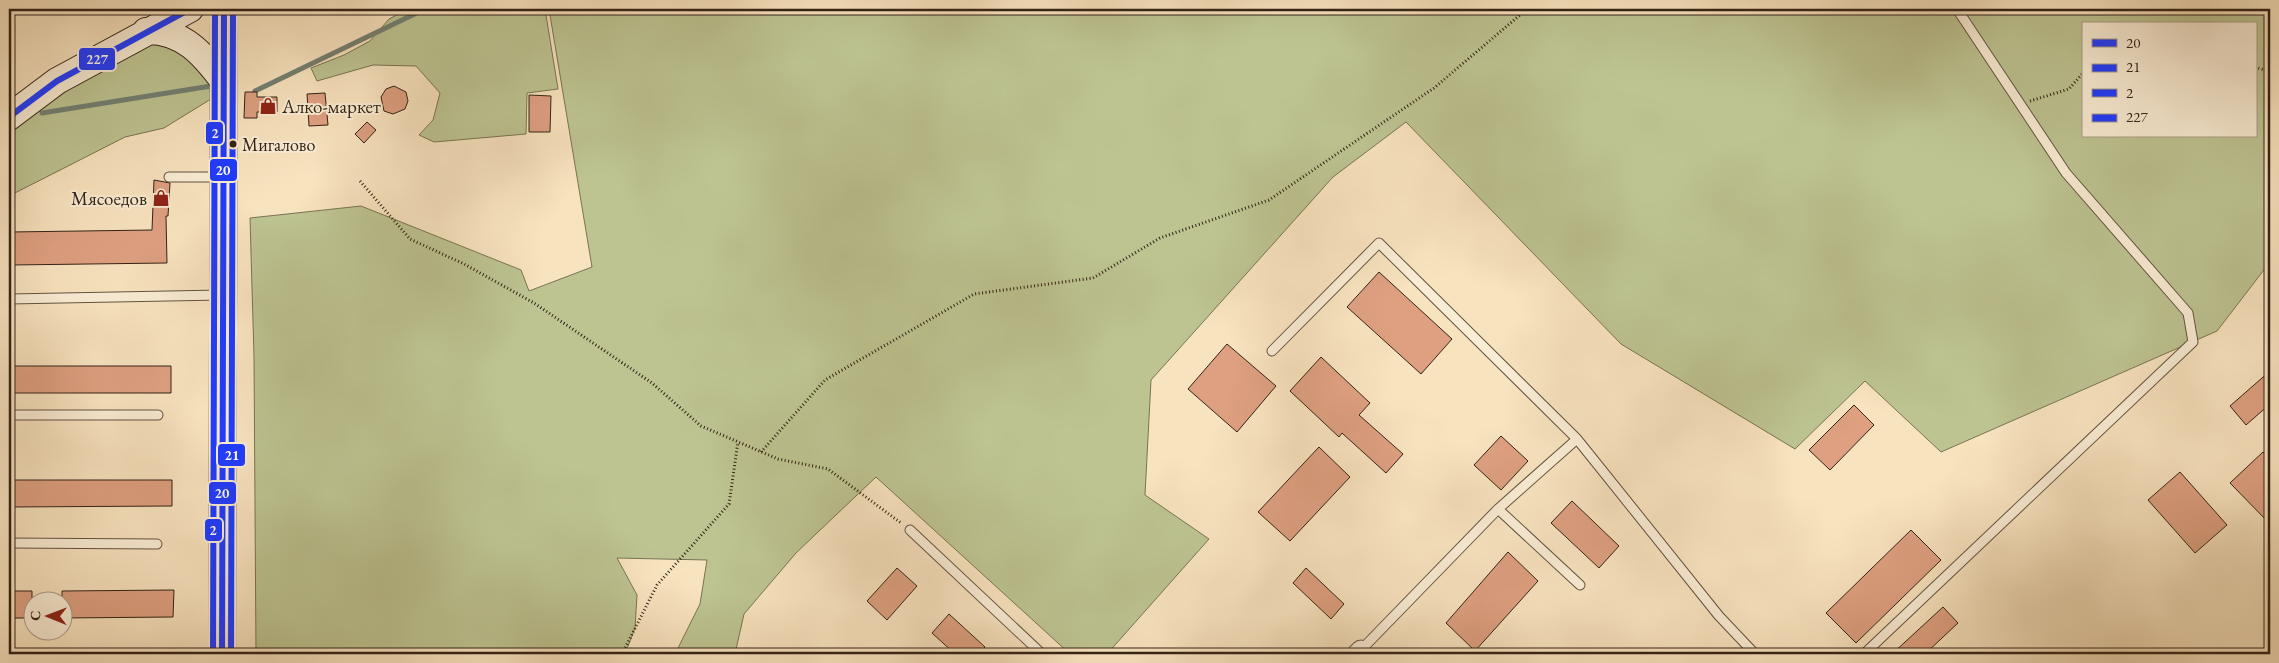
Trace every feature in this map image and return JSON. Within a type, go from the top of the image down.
[{"type":"street","points":[[149,30],[171,9]]},
{"type":"street","points":[[9,117],[51,85],[190,9]]},
{"type":"street","points":[[222,654],[225,178],[224,9]]},
{"type":"street","points":[[149,30],[167,34],[189,43],[207,58],[224,82]]},
{"type":"lane","points":[[1864,654],[2192,342],[2188,313],[2066,173],[1957,9]]},
{"type":"lane","points":[[169,177],[225,178]]},
{"type":"lane","points":[[1272,351],[1379,243],[1577,439],[1719,616],[1755,654]]},
{"type":"lane","points":[[9,299],[224,295]]},
{"type":"lane","points":[[9,415],[158,415]]},
{"type":"lane","points":[[1359,652],[1498,509],[1577,439]]},
{"type":"lane","points":[[1498,509],[1580,585]]},
{"type":"lane","points":[[910,530],[1042,654]]},
{"type":"lane","points":[[9,543],[157,544]]},
{"type":"path","points":[[761,452],[825,380],[974,294],[1093,278],[1160,238],[1269,200],[1434,88],[1527,9]]},
{"type":"path","points":[[2256,67],[2270,72]]},
{"type":"path","points":[[2020,104],[2069,89],[2082,74]]},
{"type":"path","points":[[360,181],[410,239],[464,264],[534,303],[652,383],[701,426],[778,459],[828,468],[910,530]]},
{"type":"path","points":[[622,654],[657,585],[729,504],[738,442]]},
{"type":"green space","points":[[408,9],[545,9],[558,89],[527,93],[526,134],[434,142],[419,135],[433,120],[440,93],[416,66],[373,65],[317,81],[311,68],[344,55],[370,41],[389,19]]},
{"type":"green space","points":[[549,9],[2270,9],[2270,262],[2217,331],[1941,452],[1865,381],[1795,449],[1621,344],[1406,122],[1333,177],[1151,380],[1145,495],[1209,539],[1107,654],[1070,654],[876,477],[796,553],[744,614],[735,654],[675,654],[700,604],[707,560],[617,558],[637,595],[635,628],[625,654],[256,654],[254,356],[250,218],[361,206],[521,270],[529,291],[592,267]]},
{"type":"green space","points":[[150,40],[191,56],[208,72],[211,99],[164,128],[125,137],[9,196],[9,137],[11,134],[61,86]]},
{"type":"building","points":[[394,86],[406,92],[408,101],[405,109],[393,114],[384,111],[381,97],[386,89]]},
{"type":"building","points":[[245,92],[257,92],[257,97],[277,97],[277,112],[257,112],[257,118],[244,118]]},
{"type":"building","points":[[325,93],[328,125],[309,126],[307,94]]},
{"type":"building","points":[[529,95],[551,96],[550,132],[529,132]]},
{"type":"building","points":[[367,122],[376,130],[364,143],[355,134]]},
{"type":"building","points":[[154,180],[170,183],[168,216],[166,216],[167,263],[10,265],[10,232],[152,230]]},
{"type":"building","points":[[1379,272],[1452,339],[1421,374],[1347,307]]},
{"type":"building","points":[[1227,344],[1276,386],[1237,432],[1188,389]]},
{"type":"building","points":[[1321,357],[1370,403],[1359,415],[1403,454],[1386,473],[1342,433],[1339,437],[1290,391]]},
{"type":"building","points":[[9,366],[171,366],[171,393],[9,393]]},
{"type":"building","points":[[2270,371],[2270,404],[2246,425],[2230,406]]},
{"type":"building","points":[[1854,405],[1874,425],[1830,470],[1809,450]]},
{"type":"building","points":[[1501,436],[1528,461],[1501,490],[1474,465]]},
{"type":"building","points":[[1319,447],[1350,477],[1290,541],[1258,512]]},
{"type":"building","points":[[2263,452],[2270,459],[2270,524],[2230,483]]},
{"type":"building","points":[[2180,472],[2227,525],[2195,553],[2148,500]]},
{"type":"building","points":[[9,480],[172,480],[172,506],[9,507]]},
{"type":"building","points":[[1572,501],[1619,546],[1599,568],[1551,523]]},
{"type":"building","points":[[1911,530],[1941,560],[1856,643],[1826,613]]},
{"type":"building","points":[[1508,552],[1538,581],[1475,651],[1446,623]]},
{"type":"building","points":[[897,568],[917,586],[887,620],[867,601]]},
{"type":"building","points":[[1306,568],[1344,604],[1331,619],[1293,583]]},
{"type":"building","points":[[174,590],[173,617],[72,618],[72,591]]},
{"type":"building","points":[[9,591],[22,591],[22,618],[9,618]]},
{"type":"building","points":[[1943,607],[1958,623],[1925,654],[1892,654]]},
{"type":"building","points":[[949,614],[985,647],[978,654],[955,654],[932,633]]},
{"type":"waterway","points":[[255,91],[425,9]]},
{"type":"waterway","points":[[42,113],[211,86]]},
{"type":"transit line","name":"227","points":[[9,117],[57,81],[190,9]]},
{"type":"transit line","name":"2","points":[[213,654],[215,9]]},
{"type":"transit line","name":"20","points":[[222,654],[224,9]]},
{"type":"transit line","name":"21","points":[[231,654],[233,9]]},
{"type":"place","name":"Алко-маркет","points":[[268,106]]},
{"type":"place","name":"Мигалово","points":[[233,144]]},
{"type":"place","name":"Мясоедов","points":[[161,198]]}]
